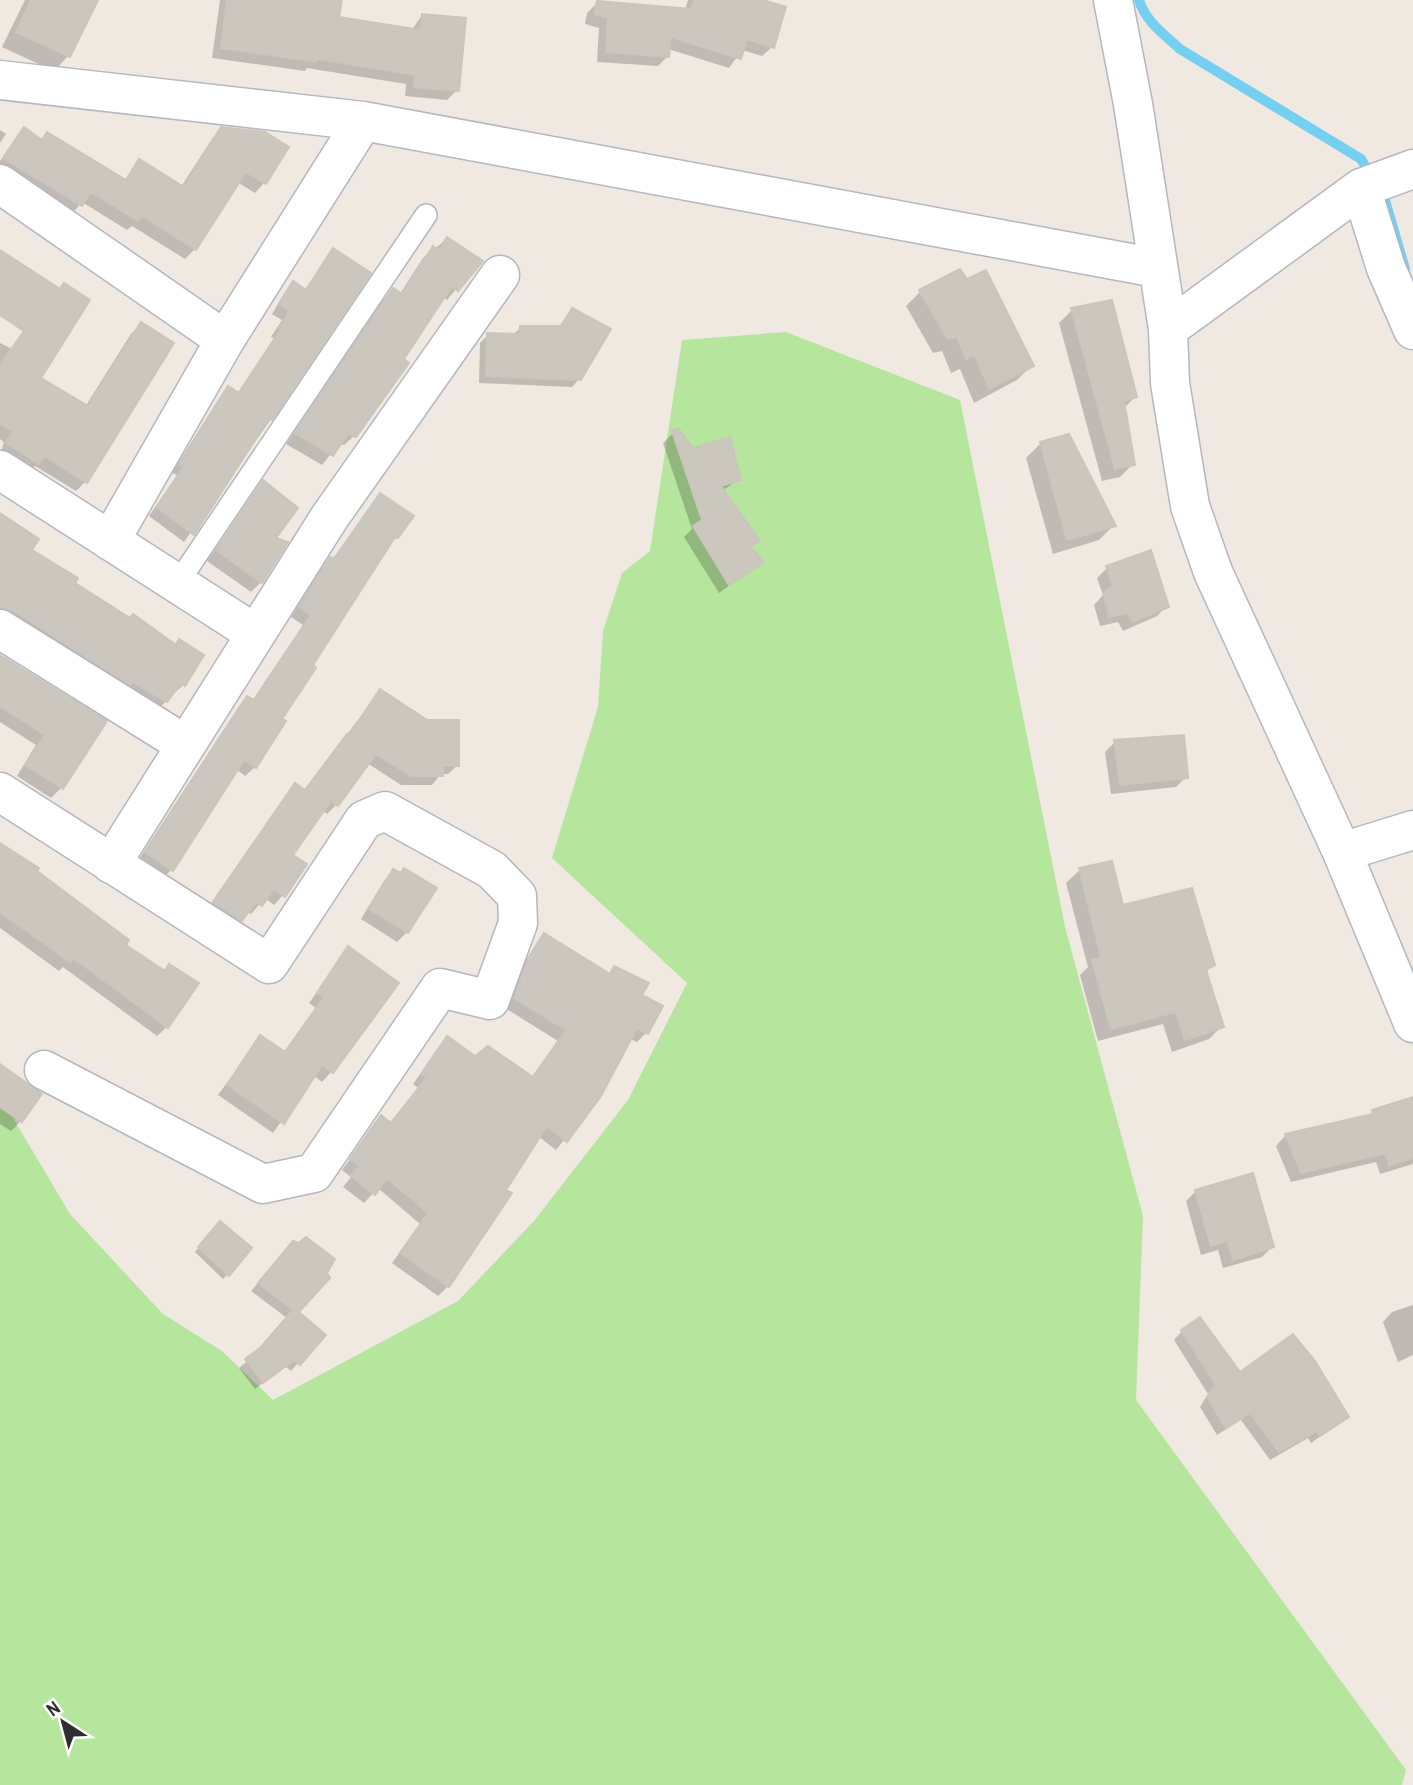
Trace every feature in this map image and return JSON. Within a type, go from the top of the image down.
[{"type":"street","points":[[1113,0],[1133,104],[1168,329],[1170,383],[1189,506],[1229,610],[1342,852],[1413,1023]]},
{"type":"street","points":[[0,80],[363,121],[1157,268]]},
{"type":"street","points":[[110,541],[225,340],[363,121]]},
{"type":"street","points":[[1168,329],[1361,188],[1413,169]]},
{"type":"street","points":[[0,184],[225,340]]},
{"type":"street","points":[[1361,188],[1386,268],[1413,330]]},
{"type":"street","points":[[111,864],[329,518],[500,275]]},
{"type":"street","points":[[0,470],[256,634]]},
{"type":"street","points":[[0,629],[186,745]]},
{"type":"street","points":[[0,792],[269,964],[364,820],[385,811],[492,870],[517,896],[518,923],[490,1000],[440,988],[314,1173],[263,1184],[44,1070]]},
{"type":"street","points":[[1342,852],[1413,830]]},
{"type":"lane","points":[[177,584],[426,215]]},
{"type":"green space","points":[[786,332],[960,400],[1065,927],[1143,1216],[1136,1400],[1406,1770],[1402,1785],[0,1785],[0,1096],[70,1214],[163,1314],[222,1351],[273,1400],[458,1301],[534,1221],[628,1100],[687,983],[552,858],[598,707],[603,631],[622,573],[650,551],[682,340]]},
{"type":"building","points":[[31,0],[98,0],[70,57],[16,32]]},
{"type":"building","points":[[227,0],[342,0],[339,17],[420,30],[422,14],[466,18],[459,91],[414,87],[415,75],[317,59],[316,62],[221,48]]},
{"type":"building","points":[[694,0],[763,0],[786,7],[774,48],[747,39],[741,59],[671,37],[669,57],[606,52],[608,18],[594,14],[597,1],[691,9]]},
{"type":"building","points":[[24,127],[42,140],[47,132],[126,180],[139,159],[184,187],[221,127],[265,132],[289,147],[266,184],[246,172],[196,250],[142,216],[138,221],[91,192],[82,206],[3,158]]},
{"type":"building","points":[[447,237],[483,261],[458,291],[452,286],[404,359],[409,363],[356,437],[348,434],[333,456],[295,433],[393,288],[402,294],[433,246],[439,251]]},
{"type":"building","points":[[333,248],[371,273],[272,420],[269,418],[194,535],[157,507],[184,466],[179,465],[228,386],[239,393],[281,329],[279,328],[289,311],[279,304],[293,281],[306,290]]},
{"type":"building","points":[[0,250],[60,289],[64,283],[90,300],[41,378],[88,406],[141,322],[174,343],[87,483],[44,456],[39,464],[6,443],[13,432],[0,423],[0,365],[24,331],[0,315]]},
{"type":"building","points":[[960,269],[967,279],[986,270],[1034,366],[989,389],[975,355],[966,359],[957,337],[948,339],[919,290]]},
{"type":"building","points":[[1112,300],[1137,397],[1124,401],[1135,465],[1115,469],[1071,308]]},
{"type":"building","points":[[572,308],[611,329],[581,380],[486,376],[487,333],[520,334],[520,326],[561,326]]},
{"type":"building","points":[[678,428],[693,448],[730,437],[741,480],[721,486],[760,541],[750,546],[764,562],[729,585],[693,526],[702,520],[672,431]]},
{"type":"building","points":[[1069,434],[1116,526],[1067,540],[1040,442]]},
{"type":"building","points":[[263,480],[298,508],[276,538],[288,542],[262,583],[216,550]]},
{"type":"building","points":[[380,493],[414,516],[398,538],[395,537],[313,665],[316,668],[282,719],[286,721],[256,768],[244,760],[173,871],[145,852],[247,696],[254,700],[311,615],[299,607],[330,557],[334,559]]},
{"type":"building","points":[[0,513],[39,539],[32,550],[78,578],[75,583],[130,618],[133,614],[176,645],[179,639],[204,655],[185,686],[181,683],[167,702],[132,682],[130,685],[12,610],[0,607]]},
{"type":"building","points":[[1151,550],[1169,607],[1133,622],[1128,613],[1109,617],[1103,593],[1113,586],[1106,566]]},
{"type":"building","points":[[0,655],[107,721],[63,789],[25,765],[45,735],[0,706]]},
{"type":"building","points":[[380,689],[427,720],[459,720],[459,766],[443,766],[443,776],[411,776],[376,754],[338,806],[331,801],[293,855],[307,864],[285,897],[274,889],[262,906],[256,902],[242,921],[213,902],[295,783],[305,790],[347,734],[349,736]]},
{"type":"building","points":[[1184,735],[1188,778],[1120,785],[1114,740]]},
{"type":"building","points":[[0,843],[39,868],[37,871],[129,940],[126,945],[165,971],[169,964],[199,983],[168,1028],[73,958],[70,962],[0,912]]},
{"type":"building","points":[[1112,861],[1123,905],[1192,888],[1215,965],[1206,970],[1224,1027],[1185,1040],[1176,1012],[1111,1029],[1092,960],[1101,957],[1079,868]]},
{"type":"building","points":[[404,868],[437,888],[408,933],[369,909],[393,869],[401,873]]},
{"type":"building","points":[[544,933],[610,974],[614,966],[649,983],[642,995],[663,1006],[648,1034],[637,1028],[601,1096],[567,1142],[547,1126],[506,1190],[512,1193],[449,1287],[400,1253],[428,1213],[387,1178],[375,1195],[351,1176],[359,1166],[350,1159],[381,1115],[391,1123],[427,1077],[421,1074],[447,1036],[475,1056],[488,1046],[533,1077],[566,1030],[514,998],[529,957]]},
{"type":"building","points":[[348,946],[399,983],[333,1073],[322,1065],[284,1124],[227,1085],[260,1035],[285,1052],[324,997],[317,993]]},
{"type":"building","points":[[0,1064],[42,1094],[22,1122],[0,1107]]},
{"type":"building","points":[[1413,1097],[1413,1158],[1389,1166],[1386,1153],[1301,1173],[1285,1134],[1373,1114],[1372,1110]]},
{"type":"building","points":[[1253,1173],[1274,1247],[1233,1260],[1227,1241],[1211,1246],[1195,1190]]},
{"type":"building","points":[[220,1221],[252,1248],[229,1276],[198,1247]]},
{"type":"building","points":[[306,1237],[335,1259],[327,1273],[330,1278],[299,1312],[326,1335],[300,1365],[294,1360],[263,1383],[245,1359],[260,1348],[293,1310],[258,1283],[293,1241],[299,1243]]},
{"type":"building","points":[[1200,1317],[1240,1372],[1293,1334],[1315,1361],[1349,1417],[1320,1436],[1317,1431],[1279,1452],[1250,1413],[1226,1428],[1207,1397],[1216,1385],[1181,1330]]},
{"type":"waterway","points":[[1139,0],[1151,21],[1180,49],[1361,159],[1384,197],[1405,269]]}]
